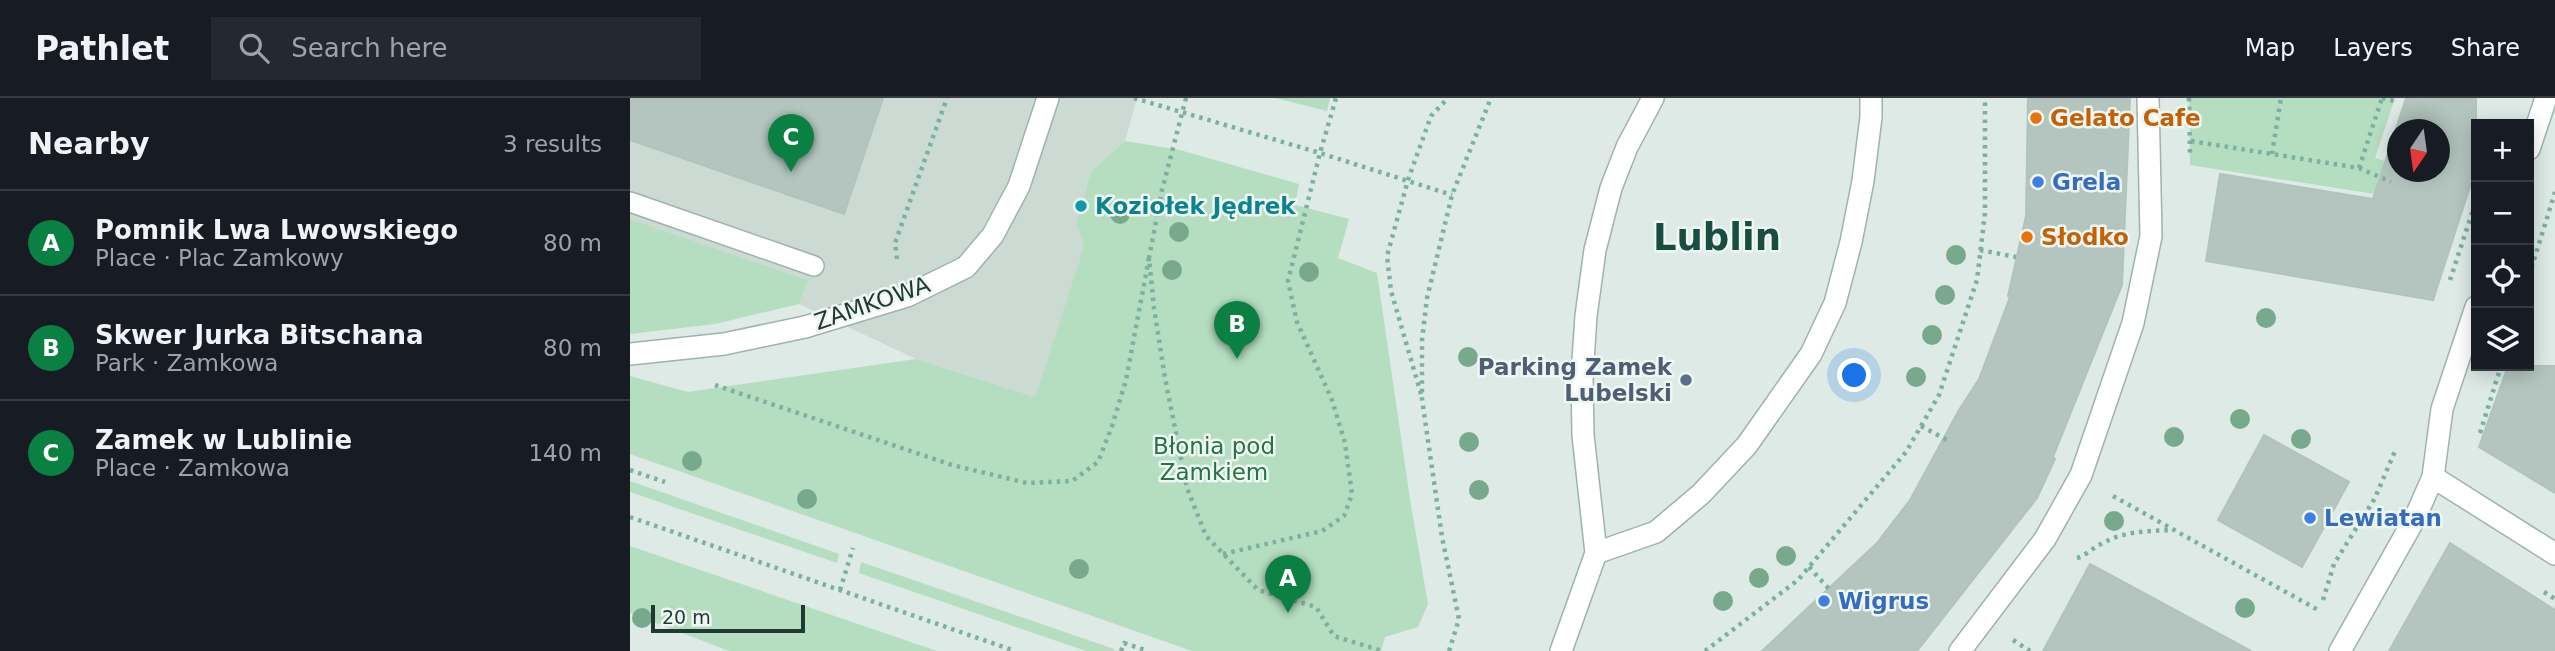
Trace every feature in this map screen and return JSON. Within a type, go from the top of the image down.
[{"type":"street","name":"ZAMKOWA","points":[[630,354],[724,344],[805,327],[902,298],[966,267],[993,236],[1018,186],[1048,98]]},
{"type":"street","points":[[1561,651],[1596,553],[1583,435],[1582,376],[1586,316],[1595,250],[1611,188],[1627,147],[1653,98]]},
{"type":"street","points":[[1596,553],[1656,532],[1701,494],[1747,444],[1811,354],[1835,303],[1851,242],[1863,181],[1871,98]]},
{"type":"street","points":[[1960,651],[2045,539],[2081,475],[2133,323],[2151,236],[2148,98]]},
{"type":"street","points":[[2534,134],[2546,98]]},
{"type":"street","points":[[2340,651],[2415,518],[2433,477],[2442,409],[2476,308]]},
{"type":"street","points":[[2433,477],[2555,554]]},
{"type":"lane","points":[[630,202],[814,266]]},
{"type":"path","points":[[902,298],[895,243],[947,98]]},
{"type":"path","points":[[1134,98],[1452,195]]},
{"type":"path","points":[[714,384],[951,465],[1027,483],[1072,481],[1098,462],[1126,380],[1161,190],[1185,98]]},
{"type":"path","points":[[1222,554],[1322,531],[1344,516],[1352,494],[1345,443],[1332,400],[1297,322],[1287,281],[1336,98]]},
{"type":"path","points":[[1448,98],[1431,116],[1408,180],[1387,256],[1391,290],[1422,399],[1442,537],[1459,619],[1449,651]]},
{"type":"path","points":[[1422,399],[1422,340],[1427,298],[1452,195],[1490,98]]},
{"type":"path","points":[[1705,651],[1798,580],[1906,452],[1939,395],[1977,280],[1985,213],[1985,98]]},
{"type":"path","points":[[2272,154],[2281,98]]},
{"type":"path","points":[[2359,168],[2382,98],[2394,101]]},
{"type":"path","points":[[2190,141],[2359,168],[2387,180]]},
{"type":"path","points":[[2534,260],[2555,192]]},
{"type":"path","points":[[2446,291],[2471,216]]},
{"type":"path","points":[[1980,250],[2016,257]]},
{"type":"path","points":[[1149,258],[1165,378],[1187,488],[1206,536],[1258,590],[1316,607],[1334,636],[1382,651]]},
{"type":"path","points":[[1921,426],[1947,440]]},
{"type":"path","points":[[2314,621],[2320,611],[2334,564],[2375,498],[2391,465],[2398,442]]},
{"type":"path","points":[[630,470],[665,482]]},
{"type":"path","points":[[2106,492],[2320,611]]},
{"type":"path","points":[[630,517],[1015,651]]},
{"type":"path","points":[[2070,559],[2082,558],[2100,544],[2129,532],[2174,530]]},
{"type":"path","points":[[840,590],[853,548]]},
{"type":"path","points":[[1808,567],[1830,590]]},
{"type":"path","points":[[2007,636],[2030,651]]},
{"type":"path","points":[[1121,651],[1124,643],[1148,651]]},
{"type":"shaded area","points":[[630,98],[1137,98],[1125,141],[1091,171],[1076,224],[1084,246],[1035,397],[916,359],[799,304],[808,280],[630,219]]},
{"type":"green space","points":[[1275,98],[1330,98],[1327,111]]},
{"type":"green space","points":[[2189,98],[2395,98],[2375,158],[2387,162],[2387,182],[2391,182],[2387,196],[2190,165]]},
{"type":"green space","name":"Błonia pod Zamkiem","points":[[1125,141],[1180,150],[1299,184],[1295,205],[1349,219],[1338,258],[1377,273],[1428,604],[1418,627],[1385,637],[1381,651],[1192,651],[630,454],[630,376],[688,392],[916,359],[1035,397],[1084,246],[1076,224],[1091,171]]},
{"type":"green space","points":[[630,219],[808,280],[799,304],[715,324],[630,334]]},
{"type":"green space","points":[[630,481],[839,554],[837,563],[630,492]]},
{"type":"green space","points":[[630,546],[937,651],[729,651],[630,613]]},
{"type":"green space","points":[[861,562],[1114,651],[1086,651],[859,573]]},
{"type":"building","points":[[630,98],[883,98],[844,214],[630,140]]},
{"type":"building","points":[[2028,98],[2130,98],[2122,285],[2053,457],[2055,459],[2037,498],[1917,651],[1762,651],[1877,543],[1910,500],[1979,379],[2010,297],[2008,296],[2026,216]]},
{"type":"building","points":[[2406,98],[2476,98],[2476,119],[2471,119],[2471,183],[2433,300],[2206,261],[2220,174],[2373,199],[2387,156],[2387,182],[2450,182],[2450,119],[2399,119]]},
{"type":"building","points":[[2534,366],[2555,366],[2555,493],[2479,447],[2506,371],[2534,371]]},
{"type":"building","points":[[2264,435],[2349,482],[2302,567],[2218,520]]},
{"type":"building","points":[[2450,543],[2555,610],[2555,651],[2389,651]]},
{"type":"building","points":[[2090,564],[2251,651],[2043,651]]},
{"type":"place","name":"Gelato Cafe","points":[[2036,118]]},
{"type":"place","name":"Zamek w Lublinie","points":[[791,172]]},
{"type":"place","name":"Grela","points":[[2038,182]]},
{"type":"place","name":"Koziołek Jędrek","points":[[1081,206]]},
{"type":"place","name":"Słodko","points":[[2027,237]]},
{"type":"place","name":"Skwer Jurka Bitschana","points":[[1237,359]]},
{"type":"place","name":"Parking Zamek Lubelski","points":[[1686,380]]},
{"type":"place","name":"Lewiatan","points":[[2310,518]]},
{"type":"place","name":"Wigrus","points":[[1824,601]]},
{"type":"place","name":"Pomnik Lwa Lwowskiego","points":[[1288,613]]},
{"type":"district","name":"Lublin","points":[[1717,237]]}]
